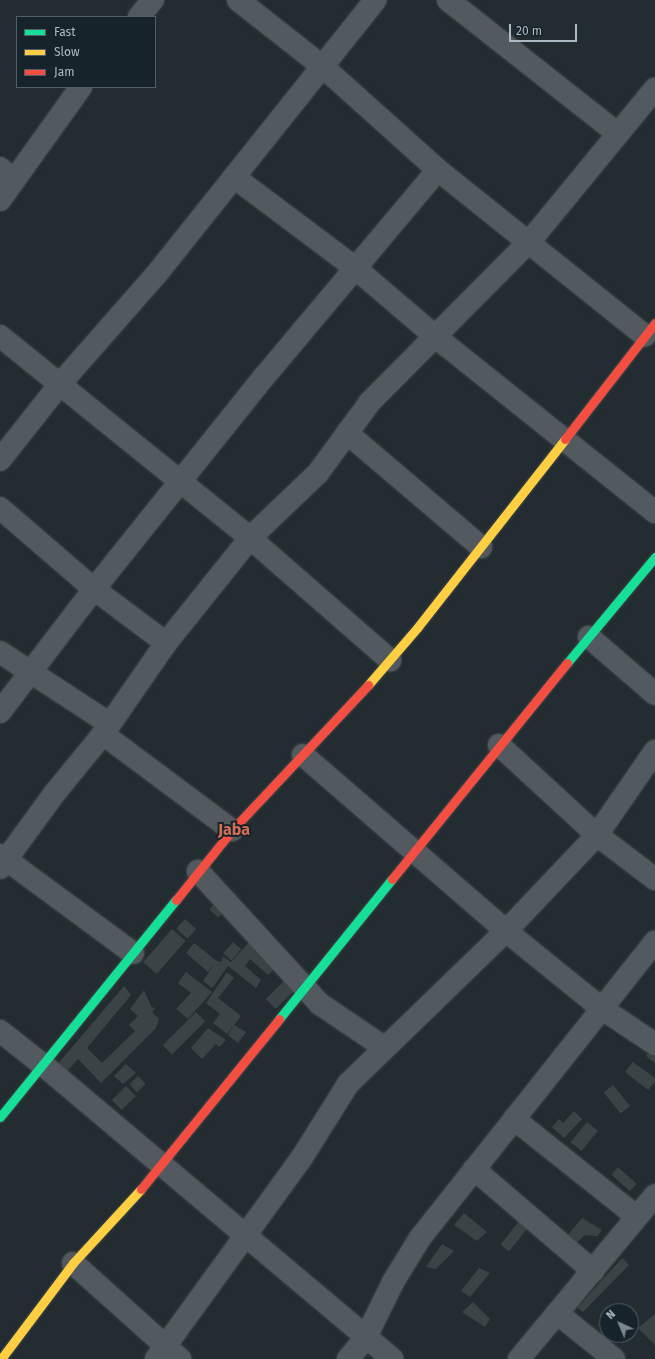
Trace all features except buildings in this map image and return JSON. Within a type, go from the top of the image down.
[{"type":"street","points":[[140,16],[153,0]]},
{"type":"street","points":[[0,1116],[133,954],[232,830],[390,660],[481,547],[650,330],[530,241],[438,170],[322,66],[238,0]]},
{"type":"street","points":[[0,460],[60,384],[155,276],[375,0]]},
{"type":"street","points":[[448,0],[618,134]]},
{"type":"street","points":[[0,200],[7,174],[80,88]]},
{"type":"street","points":[[133,954],[2,861],[106,729],[166,643],[250,538],[318,472],[370,402],[437,338],[530,241],[655,89]]},
{"type":"street","points":[[0,712],[94,589],[354,267],[438,170]]},
{"type":"street","points":[[234,177],[354,267],[437,338],[655,512]]},
{"type":"street","points":[[0,336],[250,538],[390,660]]},
{"type":"street","points":[[347,433],[481,547]]},
{"type":"street","points":[[0,508],[94,589],[166,643]]},
{"type":"street","points":[[1,1359],[73,1264],[162,1166],[499,745],[655,557]]},
{"type":"street","points":[[589,637],[655,694]]},
{"type":"street","points":[[0,652],[31,673],[106,729],[232,830]]},
{"type":"street","points":[[499,745],[597,835],[655,879]]},
{"type":"street","points":[[73,1264],[167,1355],[246,1236],[301,1159],[348,1084],[506,931],[597,835],[655,751]]},
{"type":"street","points":[[303,755],[506,931],[601,1008],[655,1044]]},
{"type":"street","points":[[198,871],[320,1004],[385,1048]]},
{"type":"street","points":[[348,1359],[364,1339],[393,1282],[420,1238],[601,1008],[655,942]]},
{"type":"street","points":[[0,1031],[42,1064],[246,1236],[364,1339],[392,1359]]},
{"type":"street","points":[[514,1119],[636,1217]]},
{"type":"street","points":[[474,1169],[592,1271]]},
{"type":"street","points":[[519,1359],[655,1195]]},
{"type":"street","points":[[557,1313],[614,1359]]},
{"type":"traffic: fast","points":[[567,663],[655,557]]},
{"type":"traffic: fast","points":[[279,1019],[392,879]]},
{"type":"traffic: fast","points":[[0,1117],[176,900]]},
{"type":"traffic: slow","points":[[368,685],[417,628],[565,439]]},
{"type":"traffic: slow","points":[[1,1359],[73,1263],[141,1189]]},
{"type":"traffic: jam","points":[[565,439],[655,323]]},
{"type":"traffic: jam","points":[[392,879],[567,663]]},
{"type":"traffic: jam","points":[[176,900],[232,830],[368,685]]},
{"type":"traffic: jam","points":[[141,1189],[279,1019]]},
{"type":"district","name":"Jaba","points":[[234,830]]}]
